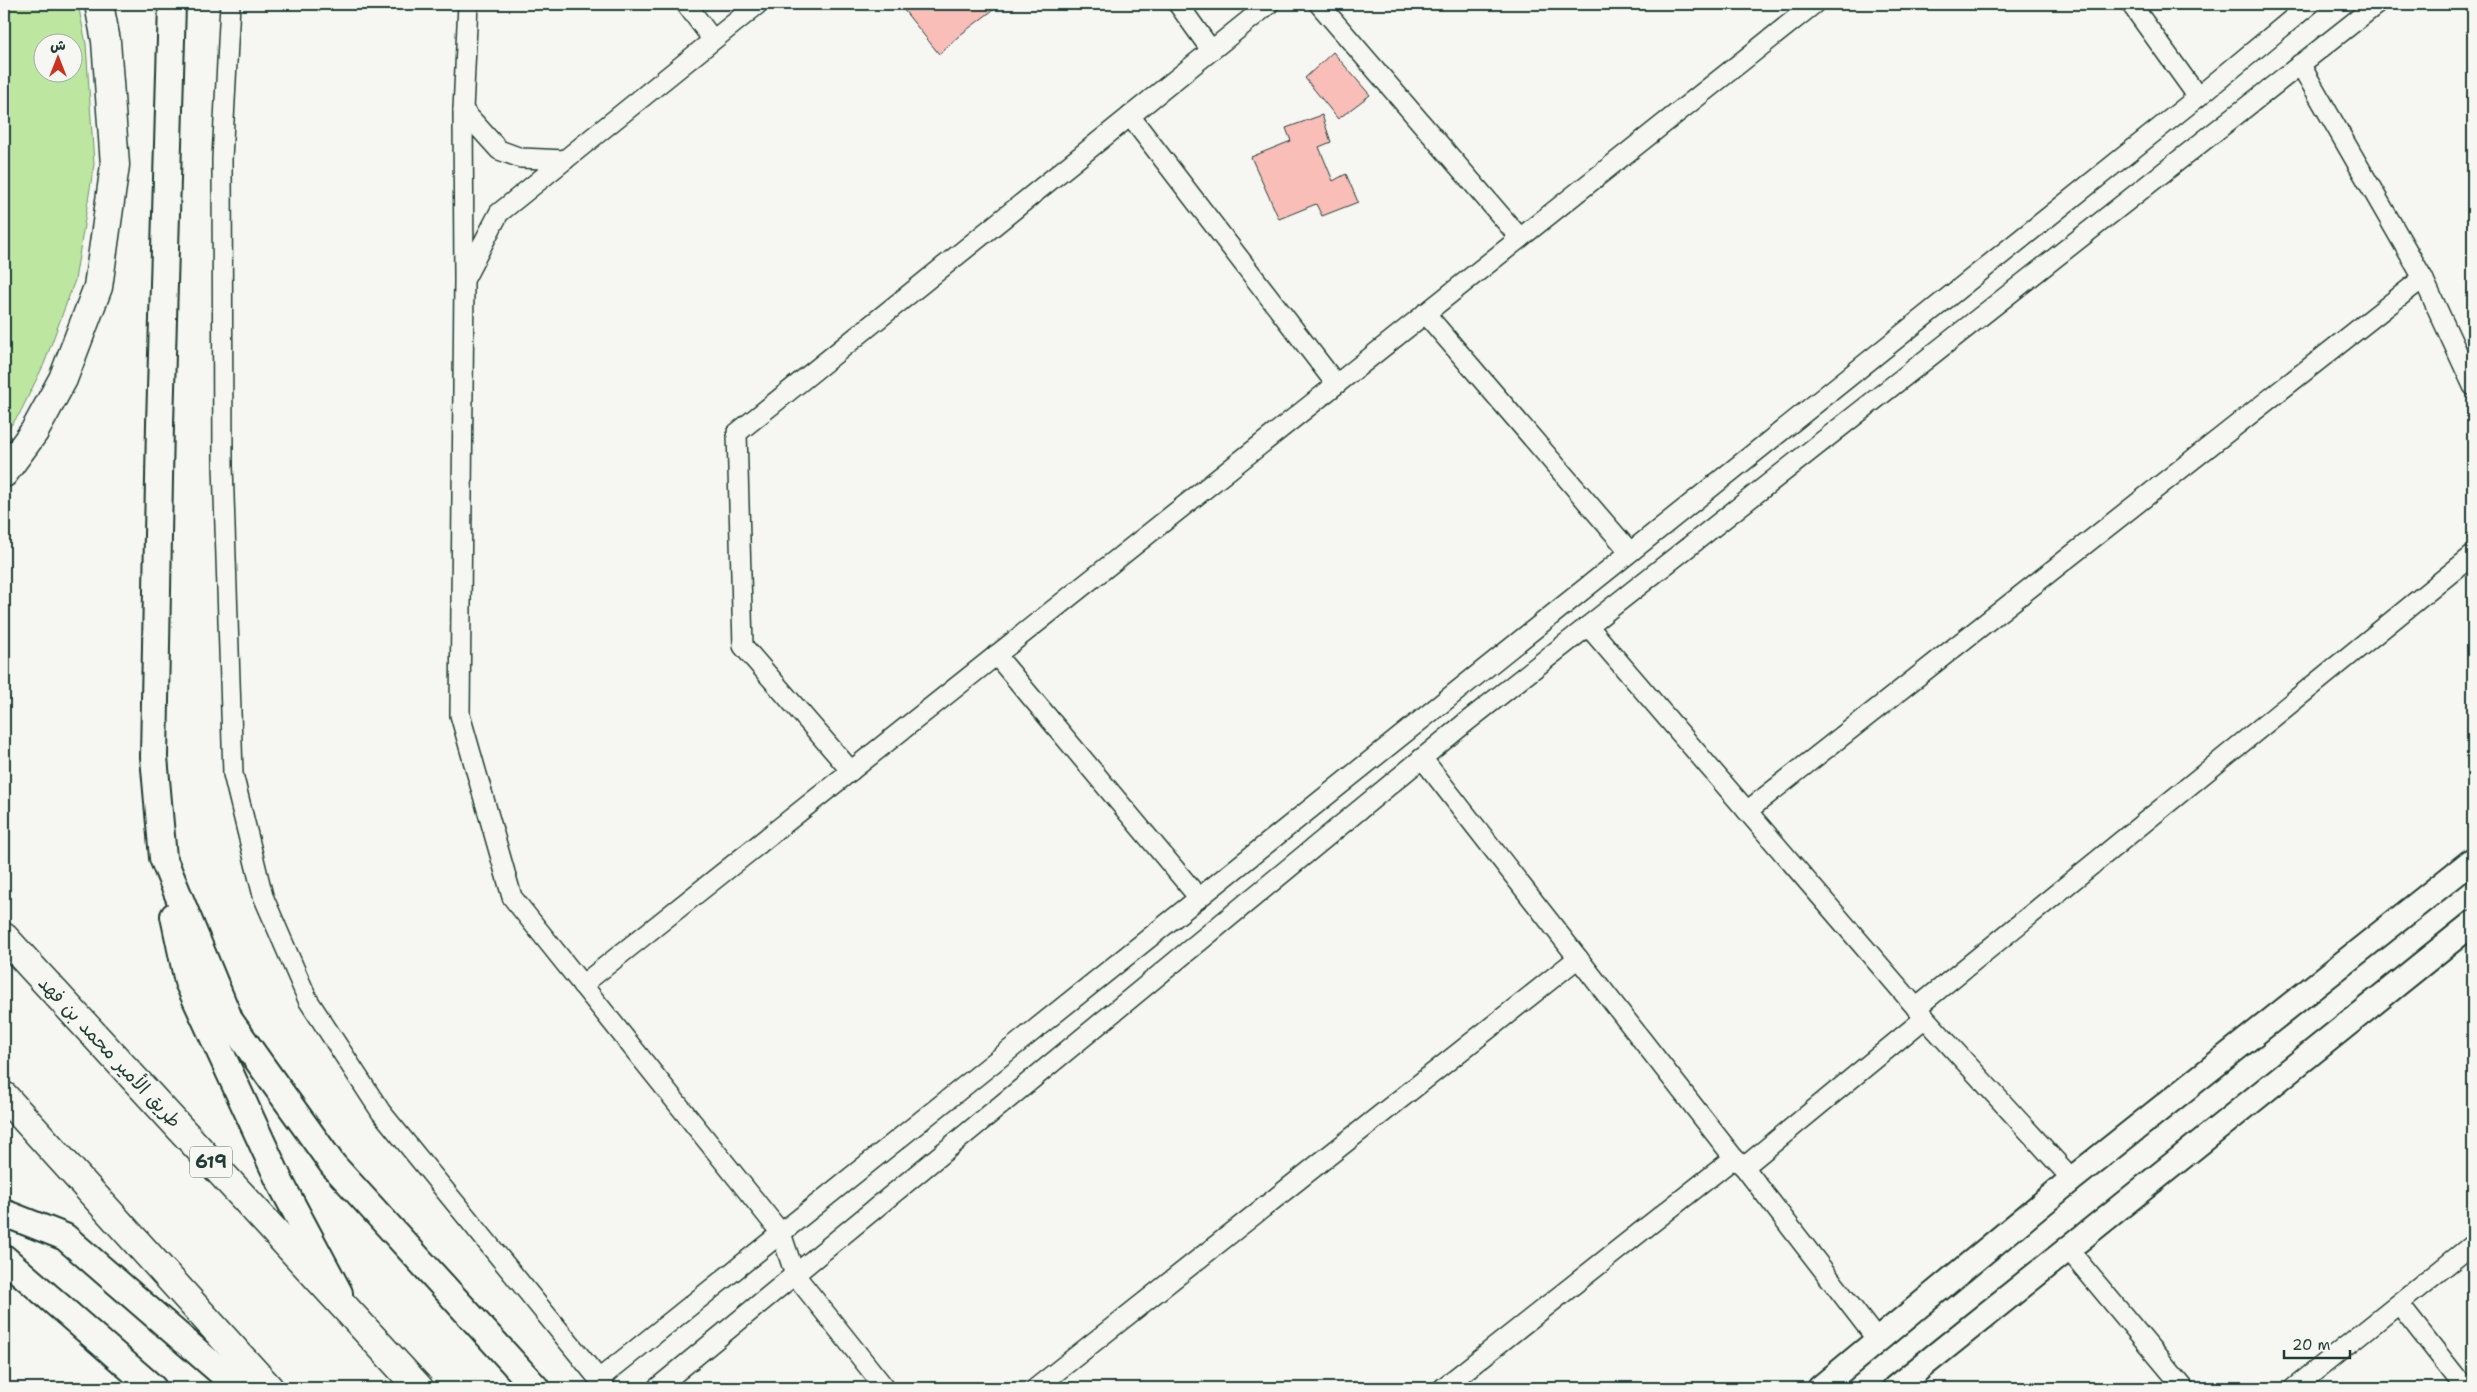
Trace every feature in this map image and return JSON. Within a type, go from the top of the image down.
[{"type":"highway","points":[[4,473],[34,432],[64,379],[98,287],[115,165],[106,41],[98,4]]},
{"type":"highway","name":"طريق الأمير محمد بن فهد","points":[[4,936],[418,1388]]},
{"type":"highway","points":[[4,1096],[270,1388]]},
{"type":"main road","points":[[172,4],[160,424],[154,756],[163,858],[188,982],[280,1182],[348,1312]]},
{"type":"main road","points":[[163,858],[230,1021],[333,1165],[536,1388]]},
{"type":"main road","points":[[4,1213],[65,1237],[239,1388]]},
{"type":"main road","points":[[4,1258],[153,1388]]},
{"type":"street","points":[[230,4],[222,159],[223,465],[233,774],[263,896],[308,1000],[380,1112],[602,1384],[781,1233],[2198,97],[2310,4]]},
{"type":"street","points":[[468,4],[463,110],[464,280],[460,715],[512,897],[781,1233],[795,1275],[885,1388]]},
{"type":"street","points":[[686,4],[713,40]]},
{"type":"street","points":[[464,280],[499,213],[758,4]]},
{"type":"street","points":[[1178,4],[1211,50]]},
{"type":"street","points":[[851,771],[743,646],[737,433],[1269,4]]},
{"type":"street","points":[[1319,4],[1520,238]]},
{"type":"street","points":[[582,985],[1814,4]]},
{"type":"street","points":[[2131,4],[2198,97]]},
{"type":"street","points":[[657,1388],[1422,758],[2377,4]]},
{"type":"street","points":[[2300,64],[2423,278],[2473,386]]},
{"type":"street","points":[[463,110],[499,150],[521,158],[565,160]]},
{"type":"street","points":[[1130,116],[1336,384]]},
{"type":"street","points":[[1747,811],[2423,278]]},
{"type":"street","points":[[1426,313],[1630,552]]},
{"type":"street","points":[[1443,1388],[1739,1163],[2473,555]]},
{"type":"street","points":[[1588,626],[1920,1013],[2072,1179]]},
{"type":"street","points":[[996,655],[1199,898]]},
{"type":"street","points":[[1422,758],[1878,1341]]},
{"type":"street","points":[[1820,1388],[2072,1179],[2473,860]]},
{"type":"street","points":[[1895,1388],[2473,923]]},
{"type":"street","points":[[1036,1388],[1578,958]]},
{"type":"street","points":[[2294,1388],[2473,1244]]},
{"type":"street","points":[[2068,1249],[2184,1388]]},
{"type":"street","points":[[2399,1304],[2465,1388]]},
{"type":"green space","points":[[4,4],[78,4],[86,44],[94,164],[75,280],[44,364],[20,413],[4,435]]},
{"type":"building","points":[[899,4],[1001,4],[960,35],[939,54]]},
{"type":"building","points":[[1333,52],[1370,95],[1338,119],[1305,78]]},
{"type":"building","points":[[1322,115],[1331,142],[1319,147],[1333,181],[1346,174],[1358,202],[1322,216],[1316,204],[1279,219],[1251,157],[1291,141],[1286,128]]}]
